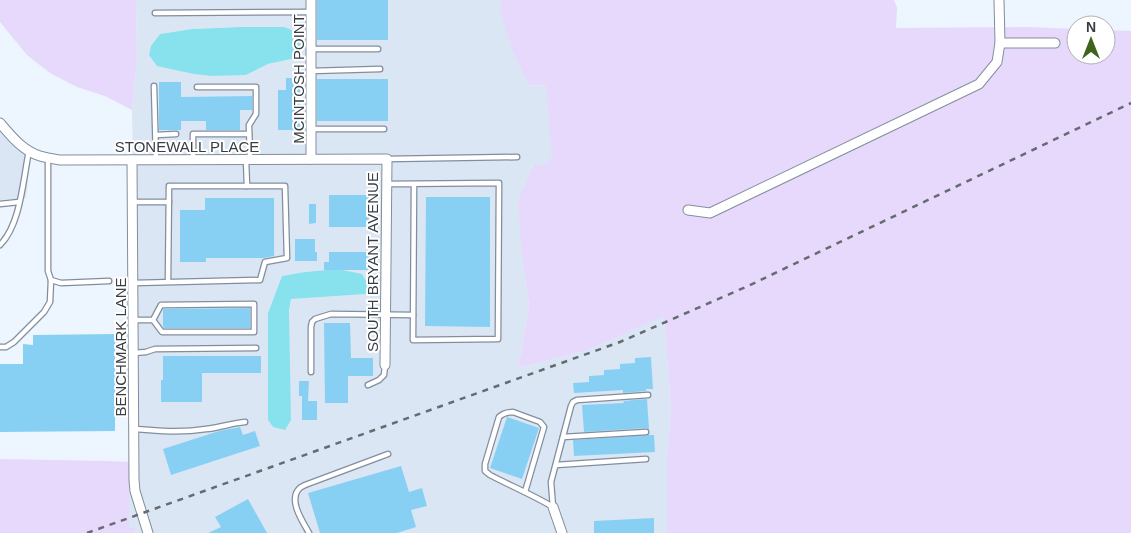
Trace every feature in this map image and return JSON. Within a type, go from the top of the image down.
[{"type":"street","name":"MCINTOSH POINT","points":[[311,0],[311,159]]},
{"type":"street","points":[[688,210],[710,213],[978,84],[997,62],[1000,43],[999,0]]},
{"type":"street","points":[[1000,43],[1055,43]]},
{"type":"street","name":"STONEWALL PLACE","points":[[0,123],[24,148],[38,156],[60,160],[387,159]]},
{"type":"street","name":"SOUTH BRYANT AVENUE","points":[[385,365],[387,159]]},
{"type":"street","name":"BENCHMARK LANE","points":[[132,160],[134,480],[135,491],[148,533]]},
{"type":"street","points":[[553,507],[562,533]]},
{"type":"lane","points":[[155,13],[311,12]]},
{"type":"lane","points":[[311,49],[378,49]]},
{"type":"lane","points":[[311,71],[380,69]]},
{"type":"lane","points":[[154,86],[156,160]]},
{"type":"lane","points":[[197,86],[256,87],[256,114],[249,125],[247,186]]},
{"type":"lane","points":[[311,129],[384,129]]},
{"type":"lane","points":[[156,134],[176,134]]},
{"type":"lane","points":[[193,160],[193,134],[249,134]]},
{"type":"lane","points":[[0,245],[10,230],[16,215],[29,151]]},
{"type":"lane","points":[[387,159],[517,157]]},
{"type":"lane","points":[[0,347],[6,347],[14,342],[44,312],[50,302],[51,280],[48,271],[48,158]]},
{"type":"lane","points":[[386,184],[499,183],[498,339],[413,340],[414,184]]},
{"type":"lane","points":[[134,283],[260,280],[265,262],[287,258],[285,186],[169,186],[168,282]]},
{"type":"lane","points":[[0,204],[19,202]]},
{"type":"lane","points":[[133,202],[169,202]]},
{"type":"lane","points":[[51,280],[61,283],[109,281]]},
{"type":"lane","points":[[254,304],[254,332],[162,332],[153,320],[161,305],[254,304]]},
{"type":"lane","points":[[311,372],[311,327],[315,319],[331,314],[413,315]]},
{"type":"lane","points":[[134,320],[153,320]]},
{"type":"lane","points":[[134,353],[155,349],[256,348]]},
{"type":"lane","points":[[368,385],[379,380],[384,375],[385,365]]},
{"type":"lane","points":[[553,507],[551,482],[571,406],[574,402],[577,400],[648,395]]},
{"type":"lane","points":[[525,492],[544,427],[540,422],[513,412],[501,414],[484,468],[488,474],[553,507]]},
{"type":"lane","points":[[134,429],[160,432],[205,430],[245,422]]},
{"type":"lane","points":[[563,437],[646,432]]},
{"type":"lane","points":[[309,533],[297,508],[295,499],[298,490],[305,485],[388,454]]},
{"type":"lane","points":[[556,465],[646,459]]},
{"type":"shaded area","points":[[0,0],[136,0],[137,59],[132,110],[105,96],[77,87],[50,73],[27,55],[0,22]]},
{"type":"shaded area","points":[[136,0],[501,0],[499,8],[529,85],[546,86],[553,157],[544,165],[533,165],[522,257],[529,305],[518,368],[588,350],[664,315],[671,411],[667,458],[667,533],[129,533],[132,110],[137,59]],"holes":[[[283,27],[299,57],[268,64],[246,75],[160,34],[192,29]],[[337,269],[366,294],[291,299],[273,427],[268,420],[268,313],[282,276]]]},
{"type":"shaded area","points":[[501,0],[894,0],[897,8],[896,28],[1066,29],[1066,65],[1116,65],[1116,30],[1131,31],[1131,533],[667,533],[667,458],[671,411],[664,316],[588,350],[518,368],[529,305],[522,257],[518,200],[533,165],[544,165],[552,157],[546,86],[529,85],[512,49],[499,8]]},
{"type":"shaded area","points":[[0,128],[30,161],[26,198],[0,200]]},
{"type":"shaded area","points":[[0,459],[129,462],[129,528],[135,527],[135,533],[0,533]]},
{"type":"water","points":[[284,27],[302,34],[300,57],[268,64],[246,75],[212,76],[157,66],[149,55],[151,46],[160,34],[192,29]]},
{"type":"water","points":[[337,269],[362,274],[367,283],[367,294],[291,299],[289,311],[291,420],[285,430],[273,427],[268,420],[268,313],[282,276]]},
{"type":"building","points":[[317,0],[388,0],[388,40],[317,40]]},
{"type":"building","points":[[286,78],[300,78],[300,130],[278,130],[278,90],[286,90]]},
{"type":"building","points":[[317,79],[388,79],[388,121],[317,121]]},
{"type":"building","points":[[159,82],[181,82],[181,97],[252,96],[252,110],[240,110],[240,130],[206,130],[206,121],[181,121],[181,130],[159,130]]},
{"type":"building","points":[[329,195],[369,195],[369,227],[329,227]]},
{"type":"building","points":[[426,197],[490,197],[490,327],[425,326]]},
{"type":"building","points":[[205,198],[274,198],[274,256],[264,258],[206,258],[206,262],[180,262],[180,210],[205,210]]},
{"type":"building","points":[[309,204],[316,204],[316,223],[309,224]]},
{"type":"building","points":[[295,239],[315,239],[317,261],[295,261]]},
{"type":"building","points":[[329,252],[370,252],[370,270],[324,270],[324,262],[329,262]]},
{"type":"building","points":[[250,308],[250,328],[164,328],[163,326],[163,309]]},
{"type":"building","points":[[324,323],[350,323],[351,358],[373,358],[373,376],[348,376],[348,403],[325,403]]},
{"type":"building","points":[[115,334],[115,431],[0,432],[0,364],[23,364],[23,344],[33,345],[33,335]]},
{"type":"building","points":[[163,356],[261,356],[261,373],[202,373],[202,402],[161,402]]},
{"type":"building","points":[[651,357],[653,389],[623,393],[623,390],[574,393],[573,383],[589,382],[589,376],[604,375],[604,370],[620,369],[620,364],[635,363],[635,358]]},
{"type":"building","points":[[299,381],[309,381],[308,401],[317,401],[317,420],[302,420],[302,396],[299,396]]},
{"type":"building","points":[[647,399],[649,429],[584,432],[582,405],[624,403],[623,401]]},
{"type":"building","points":[[507,417],[539,428],[522,479],[490,468]]},
{"type":"building","points":[[240,427],[243,435],[255,431],[260,446],[171,475],[163,449],[219,431]]},
{"type":"building","points":[[654,435],[655,452],[574,456],[573,440]]},
{"type":"building","points":[[401,466],[409,492],[422,488],[427,506],[411,510],[416,527],[397,533],[320,533],[308,493]]},
{"type":"building","points":[[248,499],[267,533],[208,533],[221,527],[215,517]]},
{"type":"building","points":[[654,518],[654,533],[594,533],[594,521]]},
{"type":"railway","points":[[87,533],[620,342],[748,286],[1131,103]]}]
